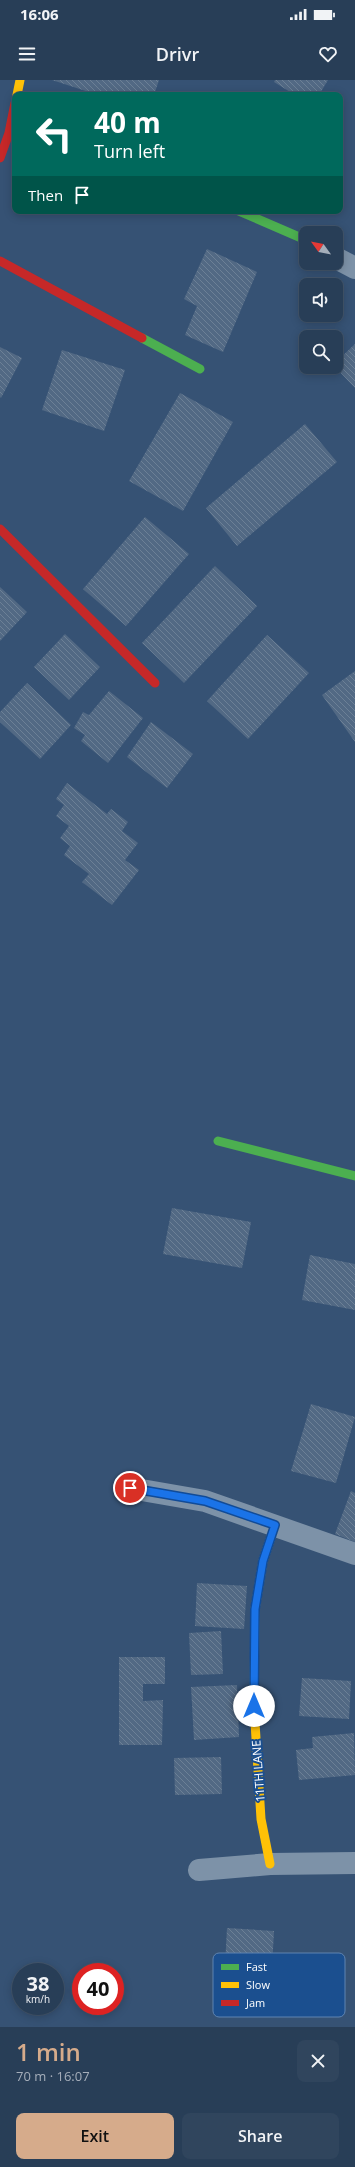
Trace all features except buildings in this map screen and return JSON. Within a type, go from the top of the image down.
[{"type":"street","points":[[18,92],[20,80]]},
{"type":"street","points":[[0,158],[12,133]]},
{"type":"street","points":[[247,214],[289,230],[299,236]]},
{"type":"street","points":[[0,261],[200,369]]},
{"type":"street","points":[[343,262],[355,268]]},
{"type":"street","points":[[0,529],[155,683]]},
{"type":"street","points":[[218,1141],[355,1176]]},
{"type":"street","points":[[130,1488],[205,1501],[355,1554]]},
{"type":"street","name":"11TH LANE","points":[[270,1864],[261,1818],[255,1713],[255,1609],[263,1561],[275,1525]]},
{"type":"street","points":[[199,1870],[270,1864],[355,1862]]},
{"type":"traffic: fast","points":[[246,214],[299,237]]},
{"type":"traffic: fast","points":[[142,338],[200,369]]},
{"type":"traffic: fast","points":[[218,1141],[355,1176]]},
{"type":"traffic: slow","points":[[18,92],[20,80]]},
{"type":"traffic: slow","points":[[270,1864],[261,1819],[254,1706],[255,1609],[263,1561],[275,1525]]},
{"type":"traffic: jam","points":[[0,158],[9,133],[12,118]]},
{"type":"traffic: jam","points":[[0,261],[142,338]]},
{"type":"traffic: jam","points":[[0,529],[155,683]]},
{"type":"route","points":[[130,1488],[205,1501],[275,1525],[263,1561],[255,1609],[254,1706]]}]
